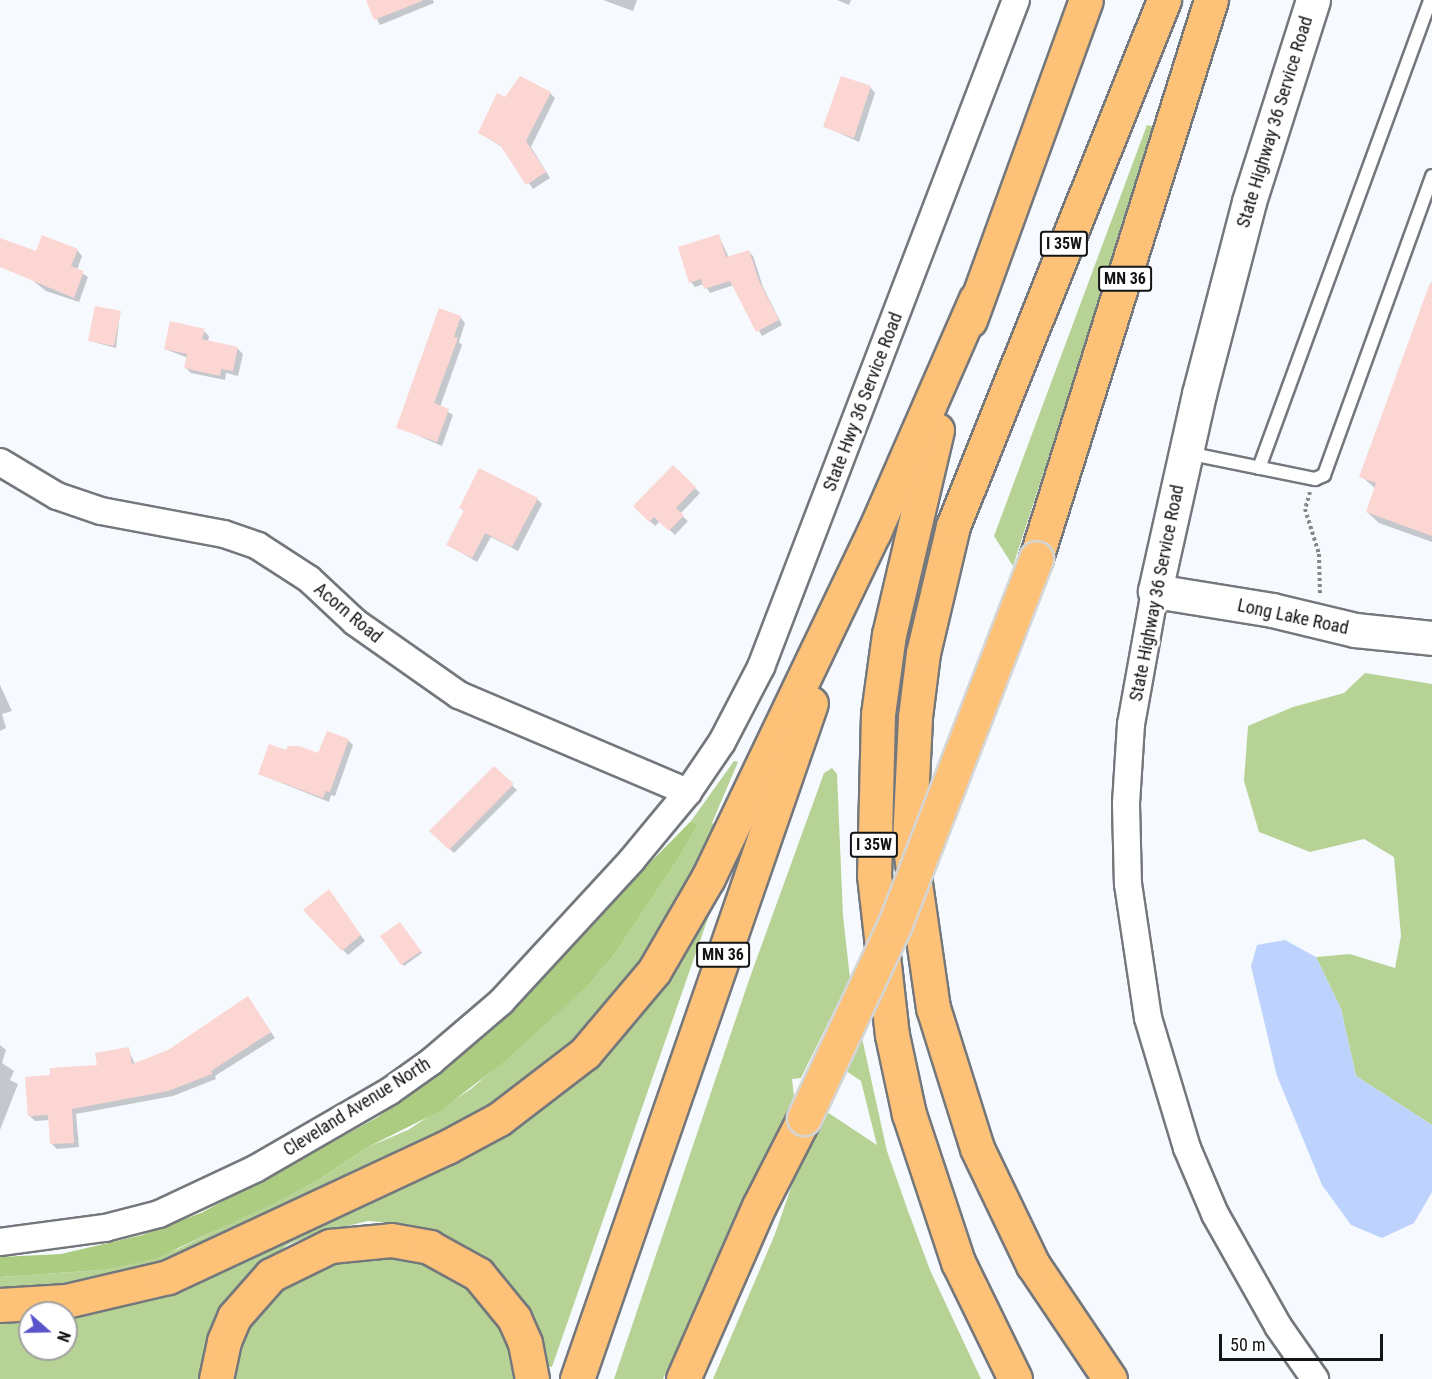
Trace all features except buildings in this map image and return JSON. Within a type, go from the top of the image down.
[{"type":"highway","name":"I 35W","points":[[1015,1379],[958,1262],[909,1114],[892,1035],[874,875],[877,726],[889,634],[920,493],[976,299],[1086,0]]},
{"type":"highway","name":"I 35W","points":[[1110,1379],[1033,1265],[977,1148],[933,1008],[909,841],[915,717],[923,653],[953,526],[1164,0]]},
{"type":"highway","name":"MN 36","points":[[683,1379],[759,1206],[804,1118],[908,894],[1036,558],[1211,0]]},
{"type":"highway","name":"MN 36","points":[[577,1379],[783,783],[874,532],[976,299]]},
{"type":"highway","points":[[0,1305],[66,1301],[168,1277],[447,1147],[499,1119],[585,1053],[628,1005],[683,925],[874,532]]},
{"type":"highway","points":[[216,1379],[220,1352],[234,1317],[271,1275],[330,1246],[392,1240],[429,1247],[478,1274],[514,1318],[525,1343],[532,1379]]},
{"type":"street","name":"State Hwy 36 Service Road","points":[[688,792],[722,742],[761,667],[1016,0]]},
{"type":"street","name":"State Highway 36 Service Road","points":[[1313,0],[1249,202],[1185,453],[1155,591],[1131,724],[1126,804],[1128,884],[1148,1018],[1187,1148],[1215,1214],[1278,1326],[1315,1379]]},
{"type":"street","name":"Acorn Road","points":[[0,462],[57,496],[101,511],[224,534],[258,546],[309,579],[355,622],[459,695],[688,792]]},
{"type":"street","name":"Long Lake Road","points":[[1155,591],[1272,610],[1355,630],[1432,638]]},
{"type":"street","name":"Cleveland Avenue North","points":[[0,1242],[105,1228],[159,1214],[255,1169],[390,1091],[432,1061],[501,1002],[631,861],[688,792]]},
{"type":"lane","points":[[1259,468],[1430,0]]},
{"type":"lane","points":[[1185,453],[1315,479],[1324,476],[1432,176]]},
{"type":"path","points":[[1315,479],[1305,509],[1319,554],[1319,599]]},
{"type":"green space","points":[[1147,125],[1156,127],[1013,566],[994,536]]},
{"type":"green space","points":[[1365,673],[1432,684],[1432,1125],[1356,1076],[1341,1009],[1316,957],[1350,954],[1395,968],[1401,936],[1394,857],[1364,839],[1310,852],[1259,832],[1244,781],[1248,726],[1293,707],[1344,693]]},
{"type":"green space","points":[[734,761],[738,762],[712,823],[717,826],[697,870],[647,953],[574,1040],[515,1093],[466,1123],[178,1259],[70,1287],[0,1291],[0,1277],[102,1270],[178,1249],[320,1179],[368,1147],[408,1130],[471,1089],[589,985],[614,955],[679,858],[698,824],[691,821]]},
{"type":"green space","points":[[832,768],[837,774],[843,916],[850,978],[801,1078],[792,1079],[794,1096],[663,1379],[614,1379],[750,977],[824,773]]},
{"type":"green space","points":[[691,821],[698,824],[679,858],[614,955],[589,985],[500,1065],[440,1111],[368,1147],[320,1179],[270,1205],[157,1258],[102,1270],[0,1277],[0,1257],[61,1254],[142,1235],[201,1213],[378,1117],[473,1043]]},
{"type":"green space","points":[[702,913],[709,915],[552,1367],[546,1366],[528,1310],[514,1289],[480,1257],[435,1232],[407,1224],[368,1221],[314,1234],[287,1245],[266,1262],[203,1379],[0,1379],[0,1314],[18,1314],[18,1361],[78,1361],[78,1308],[479,1144]]},
{"type":"green space","points":[[862,1038],[887,1151],[930,1270],[981,1379],[713,1379],[775,1234],[795,1176],[827,1112],[877,1145],[861,1081],[846,1071]]},
{"type":"green space","points":[[416,1251],[493,1304],[523,1379],[229,1379],[249,1318],[308,1264]]},
{"type":"water","points":[[1285,940],[1316,957],[1341,1009],[1356,1076],[1432,1125],[1432,1192],[1414,1223],[1382,1238],[1351,1225],[1322,1185],[1277,1076],[1251,966],[1257,945]]}]
